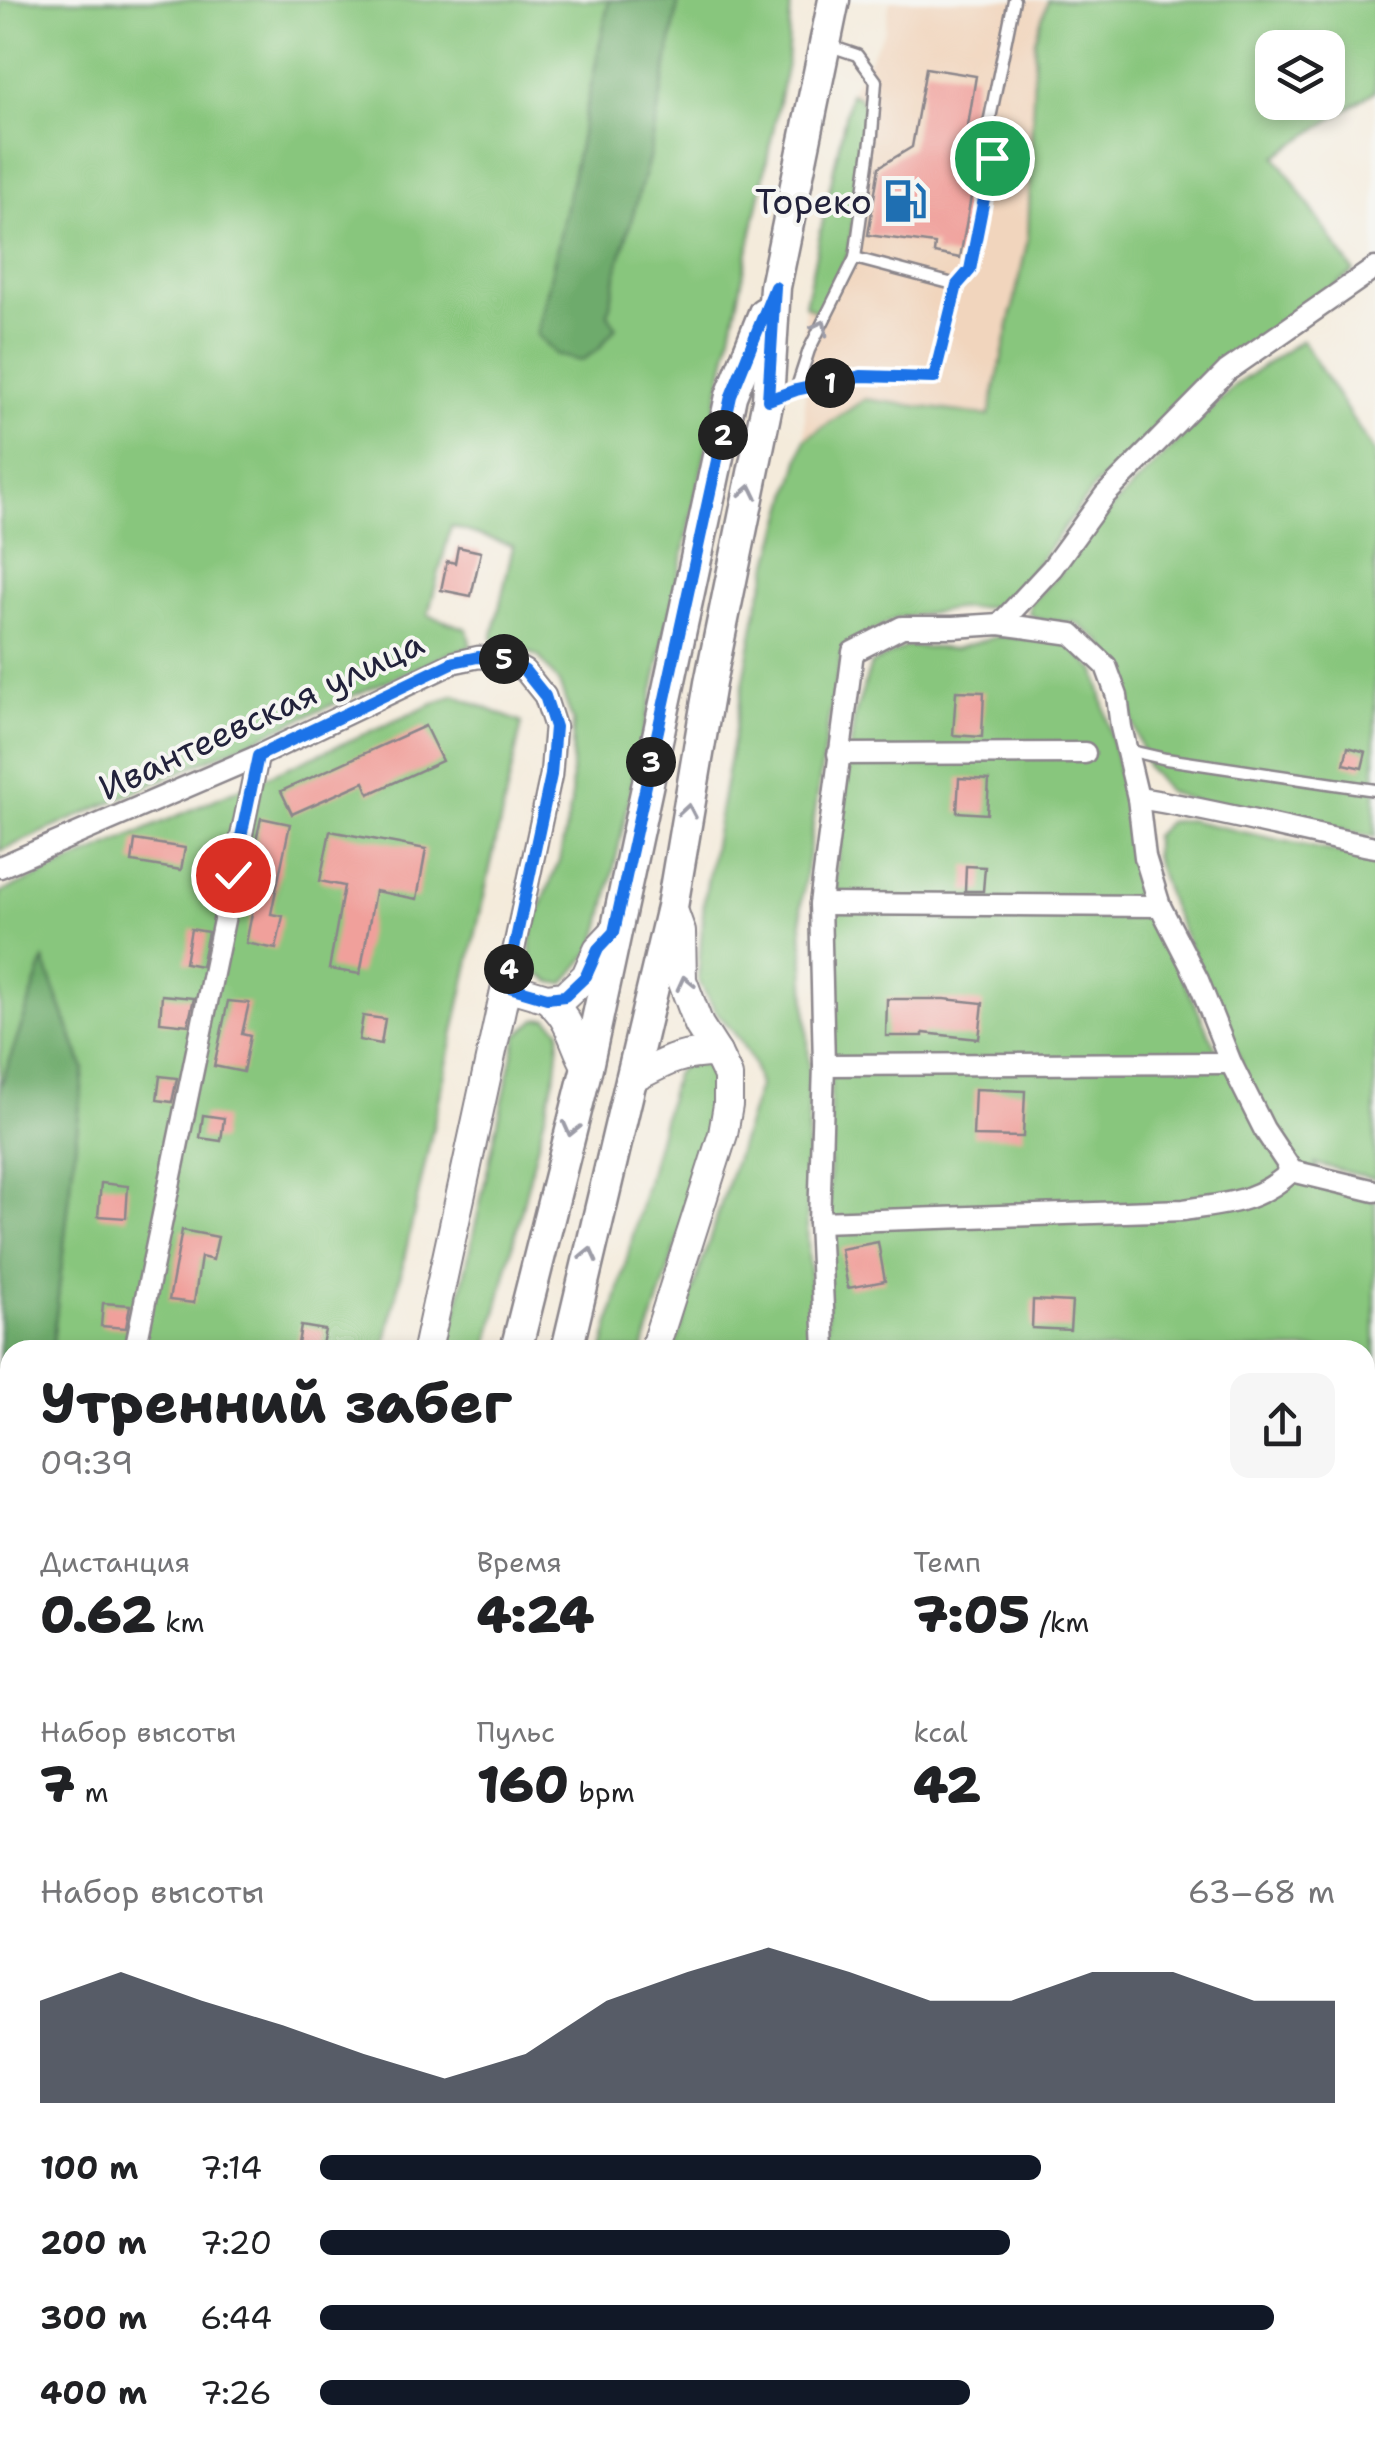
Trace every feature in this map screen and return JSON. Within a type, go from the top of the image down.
[{"type":"main road","points":[[518,1340],[586,1067],[731,396],[775,287],[834,0]]},
{"type":"main road","points":[[569,1340],[672,907],[710,683],[782,395],[775,287]]},
{"type":"street","points":[[1000,624],[1052,568],[1105,495],[1227,371],[1375,268]]},
{"type":"street","points":[[825,1340],[819,1222],[824,1065],[820,904],[853,652],[902,626],[953,628],[1000,624],[1072,634],[1106,666],[1117,696],[1146,857],[1160,906],[1198,980],[1231,1062],[1264,1129],[1292,1171],[1375,1191]]},
{"type":"street","name":"Ивантеевская улица","points":[[0,867],[258,756],[454,662],[478,657],[503,658],[525,671],[545,696],[555,727],[551,775],[506,986]]},
{"type":"street","points":[[838,754],[1085,753]]},
{"type":"street","points":[[137,1340],[258,756]]},
{"type":"street","points":[[1138,798],[1194,806],[1375,847]]},
{"type":"street","points":[[820,904],[1160,906]]},
{"type":"street","points":[[657,1340],[723,1134],[728,1105],[728,1076],[699,1025],[682,980],[682,932],[672,907]]},
{"type":"street","points":[[429,1340],[506,986],[547,998],[565,996],[586,976],[598,949],[614,932]]},
{"type":"street","points":[[547,998],[562,1015],[586,1067]]},
{"type":"street","points":[[630,1080],[689,1052],[717,1053]]},
{"type":"street","points":[[824,1065],[1231,1062]]},
{"type":"street","points":[[819,1222],[1184,1210],[1244,1201],[1275,1186],[1292,1171]]},
{"type":"lane","points":[[782,395],[861,376],[934,378],[957,285],[970,270],[992,158],[987,133],[1014,0]]},
{"type":"lane","points":[[782,395],[855,258],[872,134],[876,82],[857,55],[825,44]]},
{"type":"lane","points":[[855,258],[957,285]]},
{"type":"lane","points":[[1127,750],[1375,790]]},
{"type":"shaded area","points":[[890,0],[1048,0],[1035,39],[1028,239],[989,416],[865,399],[805,439],[805,305],[850,93],[885,30]]},
{"type":"green space","points":[[0,0],[791,0],[787,63],[602,922],[595,946],[564,984],[539,974],[531,958],[531,931],[559,861],[571,804],[573,722],[559,683],[539,657],[507,642],[492,640],[513,546],[451,526],[428,615],[467,629],[471,647],[0,851]]},
{"type":"green space","points":[[609,0],[679,0],[649,159],[608,314],[616,327],[599,349],[581,361],[557,355],[537,335]]},
{"type":"green space","points":[[1048,0],[1375,0],[1375,91],[1345,111],[1345,30],[1255,30],[1255,120],[1331,120],[1276,156],[1354,272],[1226,362],[1095,486],[1021,586],[993,607],[897,618],[843,648],[801,906],[809,1061],[807,1224],[813,1340],[677,1340],[759,1086],[754,1065],[740,1040],[715,1010],[698,980],[704,900],[757,608],[805,439],[865,399],[989,416],[1028,239],[1035,39]]},
{"type":"green space","points":[[850,93],[859,97],[865,107],[849,252],[819,314],[805,305]]},
{"type":"green space","points":[[1302,340],[1375,454],[1375,837],[1194,801],[1168,792],[1147,767],[1114,662],[1102,642],[1076,623],[1041,620],[1029,614],[1030,603],[1060,573],[1115,504],[1234,386]]},
{"type":"green space","points":[[999,636],[1063,641],[1096,671],[1153,915],[1220,1057],[1241,1061],[1171,906],[1154,855],[1154,836],[1168,822],[1188,820],[1375,859],[1375,1179],[1315,1164],[1323,1188],[1375,1201],[1375,1340],[826,1340],[834,891],[854,717],[871,664],[908,646],[954,649]]},
{"type":"green space","points":[[454,695],[522,723],[386,1340],[53,1340],[84,1069],[44,962],[0,1088],[0,893]]},
{"type":"green space","points":[[44,960],[84,1069],[53,1340],[0,1340],[0,1088]]},
{"type":"green space","points":[[548,1018],[560,1030],[556,1070],[489,1340],[450,1340],[517,1036],[536,1019]]},
{"type":"green space","points":[[684,1064],[706,1064],[714,1075],[714,1128],[646,1340],[606,1340],[675,1074]]},
{"type":"building","points":[[926,68],[976,76],[961,169],[973,186],[960,258],[934,253],[935,244],[868,235],[879,167],[912,147]]},
{"type":"building","points":[[458,547],[481,552],[471,596],[441,590],[447,561],[455,563]]},
{"type":"building","points":[[956,691],[984,692],[982,737],[953,735]]},
{"type":"building","points":[[425,726],[442,761],[369,794],[364,782],[292,814],[281,791]]},
{"type":"building","points":[[1348,747],[1366,752],[1362,768],[1344,764]]},
{"type":"building","points":[[959,778],[989,780],[987,814],[957,812]]},
{"type":"building","points":[[261,818],[290,824],[271,914],[283,916],[276,949],[246,943],[259,879],[248,876]]},
{"type":"building","points":[[330,831],[426,849],[417,899],[375,891],[360,974],[329,969],[344,886],[320,881]]},
{"type":"building","points":[[135,840],[185,848],[181,870],[132,862]]},
{"type":"building","points":[[966,866],[985,867],[983,891],[965,891]]},
{"type":"building","points":[[191,929],[208,932],[201,966],[185,963]]},
{"type":"building","points":[[162,995],[194,998],[188,1025],[160,1022]]},
{"type":"building","points":[[887,999],[983,1003],[979,1039],[923,1033],[886,1036]]},
{"type":"building","points":[[228,1001],[249,1003],[242,1034],[250,1036],[243,1072],[214,1066]]},
{"type":"building","points":[[363,1016],[385,1019],[381,1044],[359,1040]]},
{"type":"building","points":[[160,1076],[177,1078],[172,1102],[157,1100]]},
{"type":"building","points":[[975,1089],[1025,1091],[1023,1137],[973,1136]]},
{"type":"building","points":[[203,1115],[224,1118],[221,1141],[200,1138]]},
{"type":"building","points":[[101,1183],[128,1186],[126,1218],[98,1216]]},
{"type":"building","points":[[182,1230],[218,1237],[213,1260],[201,1257],[194,1303],[169,1300]]},
{"type":"building","points":[[878,1242],[885,1281],[848,1288],[841,1249]]},
{"type":"building","points":[[1033,1300],[1072,1302],[1070,1330],[1032,1328]]},
{"type":"building","points":[[103,1303],[130,1305],[126,1328],[101,1326]]},
{"type":"building","points":[[301,1326],[325,1330],[323,1340],[299,1340]]},
{"type":"place","name":"Тореко","points":[[905,201]]},
{"type":"route","points":[[233,875],[258,756],[454,662],[478,657],[503,658],[525,671],[545,696],[555,727],[551,775],[506,986],[547,998],[565,996],[586,976],[598,949],[614,932],[731,396],[775,287],[768,400],[861,376],[934,378],[957,285],[970,270],[992,158]]}]
